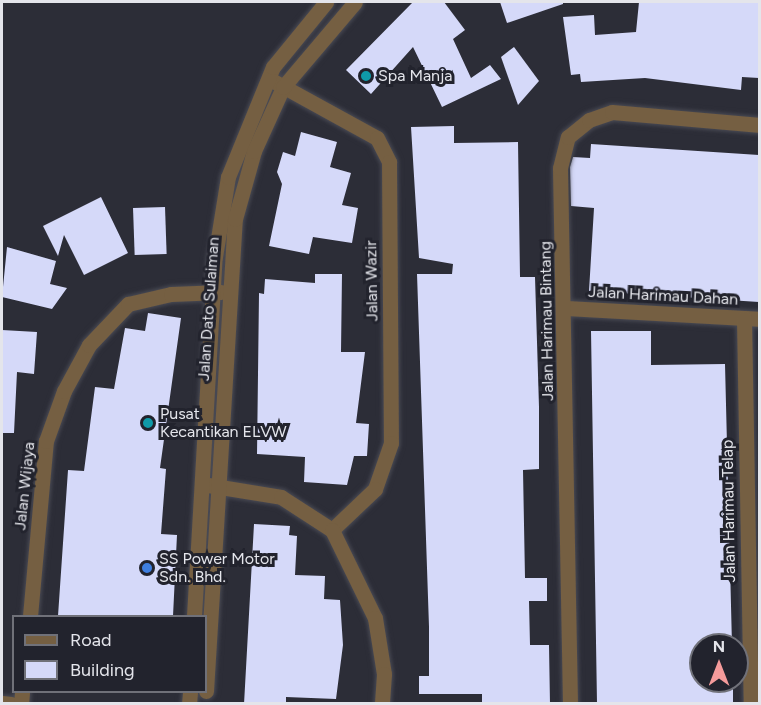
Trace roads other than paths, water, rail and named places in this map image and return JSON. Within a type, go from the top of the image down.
[{"type":"street","name":"Jalan Dato Sulaiman","points":[[207,623],[209,486],[228,177],[267,78],[326,2]]},
{"type":"street","name":"Jalan Dato Sulaiman","points":[[220,292],[245,178],[283,87],[308,51],[355,2]]},
{"type":"street","name":"Jalan Wazir","points":[[267,78],[377,138],[389,162],[391,443],[375,489],[332,531]]},
{"type":"street","name":"Jalan Harimau Bintang","points":[[570,704],[561,168],[568,137],[589,120],[612,112],[759,124]]},
{"type":"street","name":"Jalan Wijaya","points":[[30,615],[46,441],[64,391],[89,345],[128,304],[220,292]]},
{"type":"street","name":"Jalan Harimau Dahan","points":[[565,308],[752,318]]},
{"type":"street","name":"Jalan Harimau Telap","points":[[751,704],[752,318]]},
{"type":"street","name":"Jalan Dato Sulaiman","points":[[194,615],[209,486]]},
{"type":"street","points":[[209,486],[281,497],[332,531],[375,618],[384,674],[382,704]]},
{"type":"street","points":[[2,703],[11,704]]},
{"type":"place","name":"Spa Manja","points":[[366,76]]},
{"type":"place","name":"Pusat Kecantikan ELVW","points":[[148,423]]},
{"type":"place","name":"SS Power Motor Sdn. Bhd.","points":[[147,568]]}]
